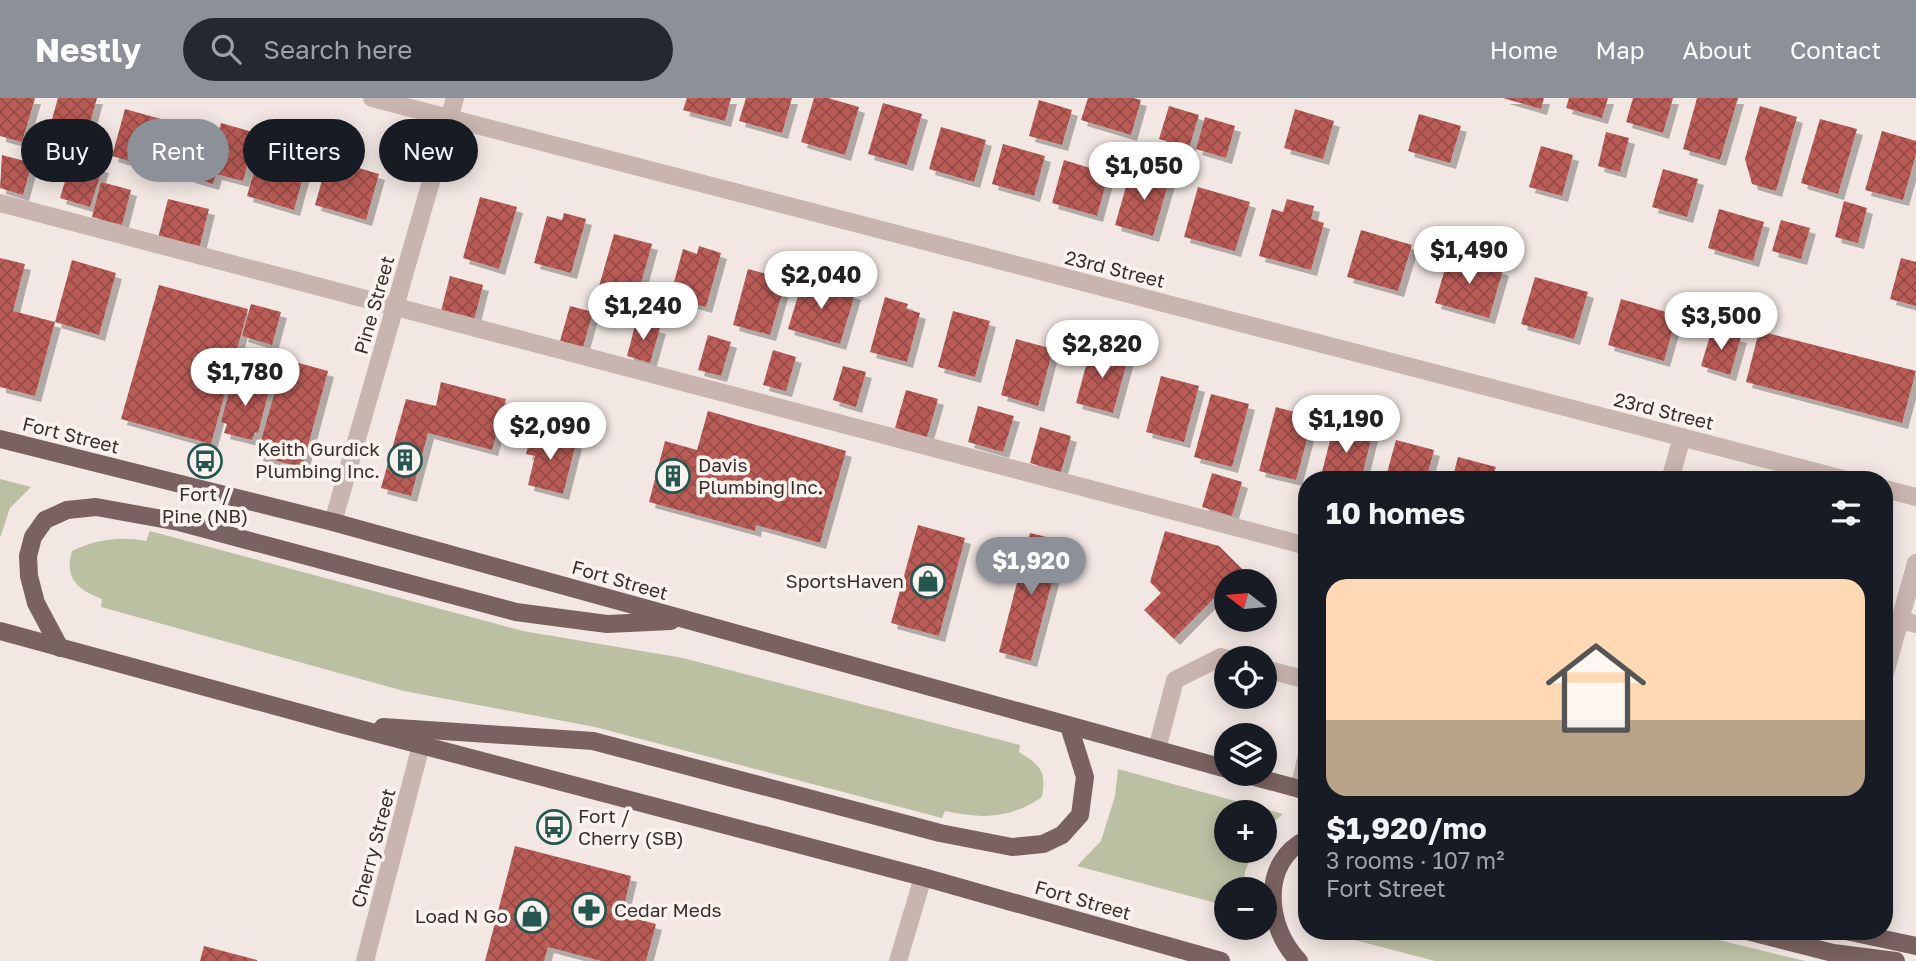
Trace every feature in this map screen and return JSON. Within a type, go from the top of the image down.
[{"type":"main road","name":"Fort Street","points":[[0,439],[333,523],[1214,765]]},
{"type":"main road","points":[[60,648],[36,603],[29,576],[28,556],[33,537],[46,520],[67,510],[96,507],[179,522],[516,612],[607,624],[685,620]]},
{"type":"main road","name":"Fort Street","points":[[0,631],[923,877],[1221,961]]},
{"type":"main road","points":[[341,724],[593,741],[940,833],[1012,847],[1043,844],[1062,835],[1080,815],[1085,777],[1069,726]]},
{"type":"main road","points":[[1277,783],[1298,789]]},
{"type":"main road","points":[[1298,846],[1289,852],[1276,871],[1272,892],[1277,927],[1299,961]]},
{"type":"main road","points":[[1782,940],[1833,953],[1896,961]]},
{"type":"main road","points":[[1888,940],[1916,946]]},
{"type":"street","name":"23rd Street","points":[[372,98],[1812,471]]},
{"type":"street","name":"Pine Street","points":[[333,523],[455,98]]},
{"type":"street","points":[[0,203],[1298,544]]},
{"type":"street","points":[[1673,471],[1682,437]]},
{"type":"street","points":[[1893,491],[1916,497]]},
{"type":"street","points":[[1893,655],[1908,622],[1916,562]]},
{"type":"street","points":[[1157,750],[1175,680],[1214,660]]},
{"type":"street","points":[[1277,672],[1298,678]]},
{"type":"street","name":"Cherry Street","points":[[365,961],[421,745]]},
{"type":"street","points":[[898,961],[923,877]]},
{"type":"green space","points":[[0,479],[31,487],[10,508],[0,538]]},
{"type":"green space","points":[[150,531],[523,631],[683,658],[1020,745],[1019,752],[1040,770],[1043,781],[1042,797],[1019,810],[1007,813],[984,816],[945,811],[942,818],[595,727],[404,691],[101,607],[102,599],[86,592],[75,582],[70,569],[72,551],[108,540],[146,541]]},
{"type":"green space","points":[[1118,769],[1232,800],[1214,800],[1214,863],[1248,863],[1244,877],[1214,877],[1214,903],[1077,866],[1101,841],[1115,796]]},
{"type":"green space","points":[[1355,940],[1719,940],[1805,961],[1435,961]]},
{"type":"building","points":[[0,98],[35,98],[29,119],[21,119],[21,142],[0,136]]},
{"type":"building","points":[[58,98],[97,98],[91,119],[52,119]]},
{"type":"building","points":[[687,98],[731,98],[725,121],[683,110]]},
{"type":"building","points":[[746,98],[792,98],[782,133],[739,121]]},
{"type":"building","points":[[814,98],[828,98],[859,107],[845,155],[801,142]]},
{"type":"building","points":[[1088,98],[1141,100],[1131,135],[1081,120]]},
{"type":"building","points":[[1503,98],[1544,98],[1541,109]]},
{"type":"building","points":[[1569,98],[1608,98],[1602,118],[1566,108]]},
{"type":"building","points":[[1633,98],[1673,98],[1663,133],[1626,122]]},
{"type":"building","points":[[1697,98],[1738,98],[1720,160],[1683,149]]},
{"type":"building","points":[[1039,100],[1072,110],[1062,145],[1029,136]]},
{"type":"building","points":[[883,103],[922,114],[907,165],[868,154]]},
{"type":"building","points":[[1169,106],[1199,115],[1189,148],[1159,139]]},
{"type":"building","points":[[1760,106],[1797,117],[1776,191],[1752,184],[1745,159]]},
{"type":"building","points":[[125,109],[161,119],[127,119],[127,160],[113,156]]},
{"type":"building","points":[[1295,109],[1334,121],[1323,159],[1284,148]]},
{"type":"building","points":[[1419,114],[1461,126],[1450,163],[1408,151]]},
{"type":"building","points":[[1205,117],[1235,126],[1226,158],[1196,149]]},
{"type":"building","points":[[1820,119],[1857,129],[1838,194],[1801,183]]},
{"type":"building","points":[[229,125],[243,129],[243,181],[229,177]]},
{"type":"building","points":[[941,127],[986,140],[974,182],[929,169]]},
{"type":"building","points":[[1882,131],[1916,141],[1916,154],[1903,200],[1865,190]]},
{"type":"building","points":[[1606,132],[1629,138],[1620,172],[1598,166]]},
{"type":"building","points":[[1003,144],[1045,156],[1034,196],[992,184]]},
{"type":"building","points":[[1541,146],[1573,155],[1562,196],[1529,187]]},
{"type":"building","points":[[2,155],[21,160],[21,182],[27,182],[23,195],[0,188]]},
{"type":"building","points":[[1092,159],[1111,165],[1097,216],[1052,203],[1064,160],[1090,168]]},
{"type":"building","points":[[1147,167],[1171,174],[1153,236],[1115,225],[1128,180],[1143,184]]},
{"type":"building","points":[[1663,169],[1698,179],[1687,217],[1652,207]]},
{"type":"building","points":[[365,170],[379,174],[366,220],[315,205],[322,182],[365,182]]},
{"type":"building","points":[[65,182],[98,182],[90,207],[60,198]]},
{"type":"building","points":[[101,182],[131,190],[122,225],[92,217]]},
{"type":"building","points":[[251,182],[302,182],[294,210],[247,196]]},
{"type":"building","points":[[1198,187],[1250,202],[1235,251],[1184,237]]},
{"type":"building","points":[[480,197],[517,207],[499,269],[463,258]]},
{"type":"building","points":[[168,199],[209,209],[199,249],[158,238]]},
{"type":"building","points":[[1287,199],[1314,206],[1311,219],[1324,223],[1311,270],[1259,256],[1272,209],[1283,212]]},
{"type":"building","points":[[1844,201],[1867,208],[1858,243],[1835,237]]},
{"type":"building","points":[[1719,209],[1764,222],[1753,261],[1708,248]]},
{"type":"building","points":[[564,213],[586,219],[571,273],[534,263],[547,216],[562,220]]},
{"type":"building","points":[[1781,220],[1810,228],[1801,259],[1772,251]]},
{"type":"building","points":[[1361,230],[1412,245],[1398,291],[1347,277]]},
{"type":"building","points":[[614,234],[652,244],[636,301],[598,290]]},
{"type":"building","points":[[699,246],[721,253],[706,307],[670,297],[683,249],[697,254]]},
{"type":"building","points":[[1449,255],[1503,270],[1489,318],[1435,303]]},
{"type":"building","points":[[0,258],[25,264],[13,311],[55,322],[35,396],[0,387]]},
{"type":"building","points":[[1901,258],[1916,262],[1916,306],[1890,299]]},
{"type":"building","points":[[72,260],[116,273],[99,335],[55,322]]},
{"type":"building","points":[[748,269],[786,279],[770,335],[733,325]]},
{"type":"building","points":[[450,276],[483,285],[474,320],[441,311]]},
{"type":"building","points":[[1535,277],[1588,292],[1574,339],[1521,324]]},
{"type":"building","points":[[803,279],[855,294],[840,344],[788,329]]},
{"type":"building","points":[[159,285],[248,309],[211,444],[121,419]]},
{"type":"building","points":[[885,297],[908,304],[906,309],[920,313],[907,362],[870,352]]},
{"type":"building","points":[[1621,299],[1677,315],[1664,361],[1608,345]]},
{"type":"building","points":[[251,304],[281,312],[272,345],[242,336]]},
{"type":"building","points":[[570,306],[593,312],[583,347],[560,341]]},
{"type":"building","points":[[953,311],[990,321],[975,377],[938,367]]},
{"type":"building","points":[[636,322],[660,328],[650,363],[627,356]]},
{"type":"building","points":[[1712,329],[1741,337],[1730,375],[1701,366]]},
{"type":"building","points":[[1759,331],[1916,371],[1902,423],[1746,382]]},
{"type":"building","points":[[708,335],[731,342],[721,376],[698,370]]},
{"type":"building","points":[[1016,339],[1053,349],[1038,406],[1001,395]]},
{"type":"building","points":[[1091,347],[1128,358],[1113,413],[1076,403]]},
{"type":"building","points":[[773,350],[796,357],[786,391],[763,385]]},
{"type":"building","points":[[284,359],[328,371],[302,468],[257,455]]},
{"type":"building","points":[[843,366],[866,372],[856,407],[833,400]]},
{"type":"building","points":[[1161,376],[1199,386],[1184,442],[1146,432]]},
{"type":"building","points":[[233,377],[270,387],[258,433],[255,432],[252,440],[224,433],[227,424],[221,422]]},
{"type":"building","points":[[441,382],[506,399],[492,450],[428,433],[411,496],[381,488],[406,399],[436,406]]},
{"type":"building","points":[[906,390],[938,399],[927,437],[895,428]]},
{"type":"building","points":[[1211,394],[1249,404],[1232,467],[1194,457]]},
{"type":"building","points":[[978,406],[1014,416],[1003,452],[968,442]]},
{"type":"building","points":[[1276,407],[1313,417],[1296,480],[1259,471]]},
{"type":"building","points":[[708,411],[846,451],[820,543],[756,525],[755,531],[649,502],[665,441],[697,450]]},
{"type":"building","points":[[1334,425],[1372,435],[1363,471],[1322,471]]},
{"type":"building","points":[[1040,427],[1071,436],[1061,472],[1030,463]]},
{"type":"building","points":[[532,432],[576,443],[563,494],[528,485],[535,456],[526,454]]},
{"type":"building","points":[[1396,440],[1434,450],[1428,471],[1387,471]]},
{"type":"building","points":[[1458,457],[1496,467],[1495,471],[1454,471]]},
{"type":"building","points":[[1212,473],[1242,482],[1232,516],[1202,507]]},
{"type":"building","name":"SportsHaven","points":[[918,525],[965,538],[939,636],[891,623]]},
{"type":"building","points":[[1165,531],[1219,546],[1242,569],[1214,569],[1214,598],[1174,639],[1144,610],[1161,593],[1150,582]]},
{"type":"building","points":[[1030,533],[1063,541],[1031,661],[999,652]]},
{"type":"building","points":[[515,846],[631,876],[622,915],[656,924],[646,961],[601,961],[548,947],[544,961],[485,961]]},
{"type":"building","points":[[204,946],[257,960],[257,961],[200,961]]},
{"type":"place","name":"Keith Gurdick Plumbing Inc.","points":[[405,460]]},
{"type":"place","name":"Fort / Pine (NB)","points":[[205,461]]},
{"type":"place","name":"Davis Plumbing Inc.","points":[[673,476]]},
{"type":"place","name":"SportsHaven","points":[[928,581]]},
{"type":"place","name":"Fort / Cherry (SB)","points":[[554,827]]},
{"type":"place","name":"Cedar Meds","points":[[589,910]]},
{"type":"place","name":"Load N Go","points":[[532,916]]}]
